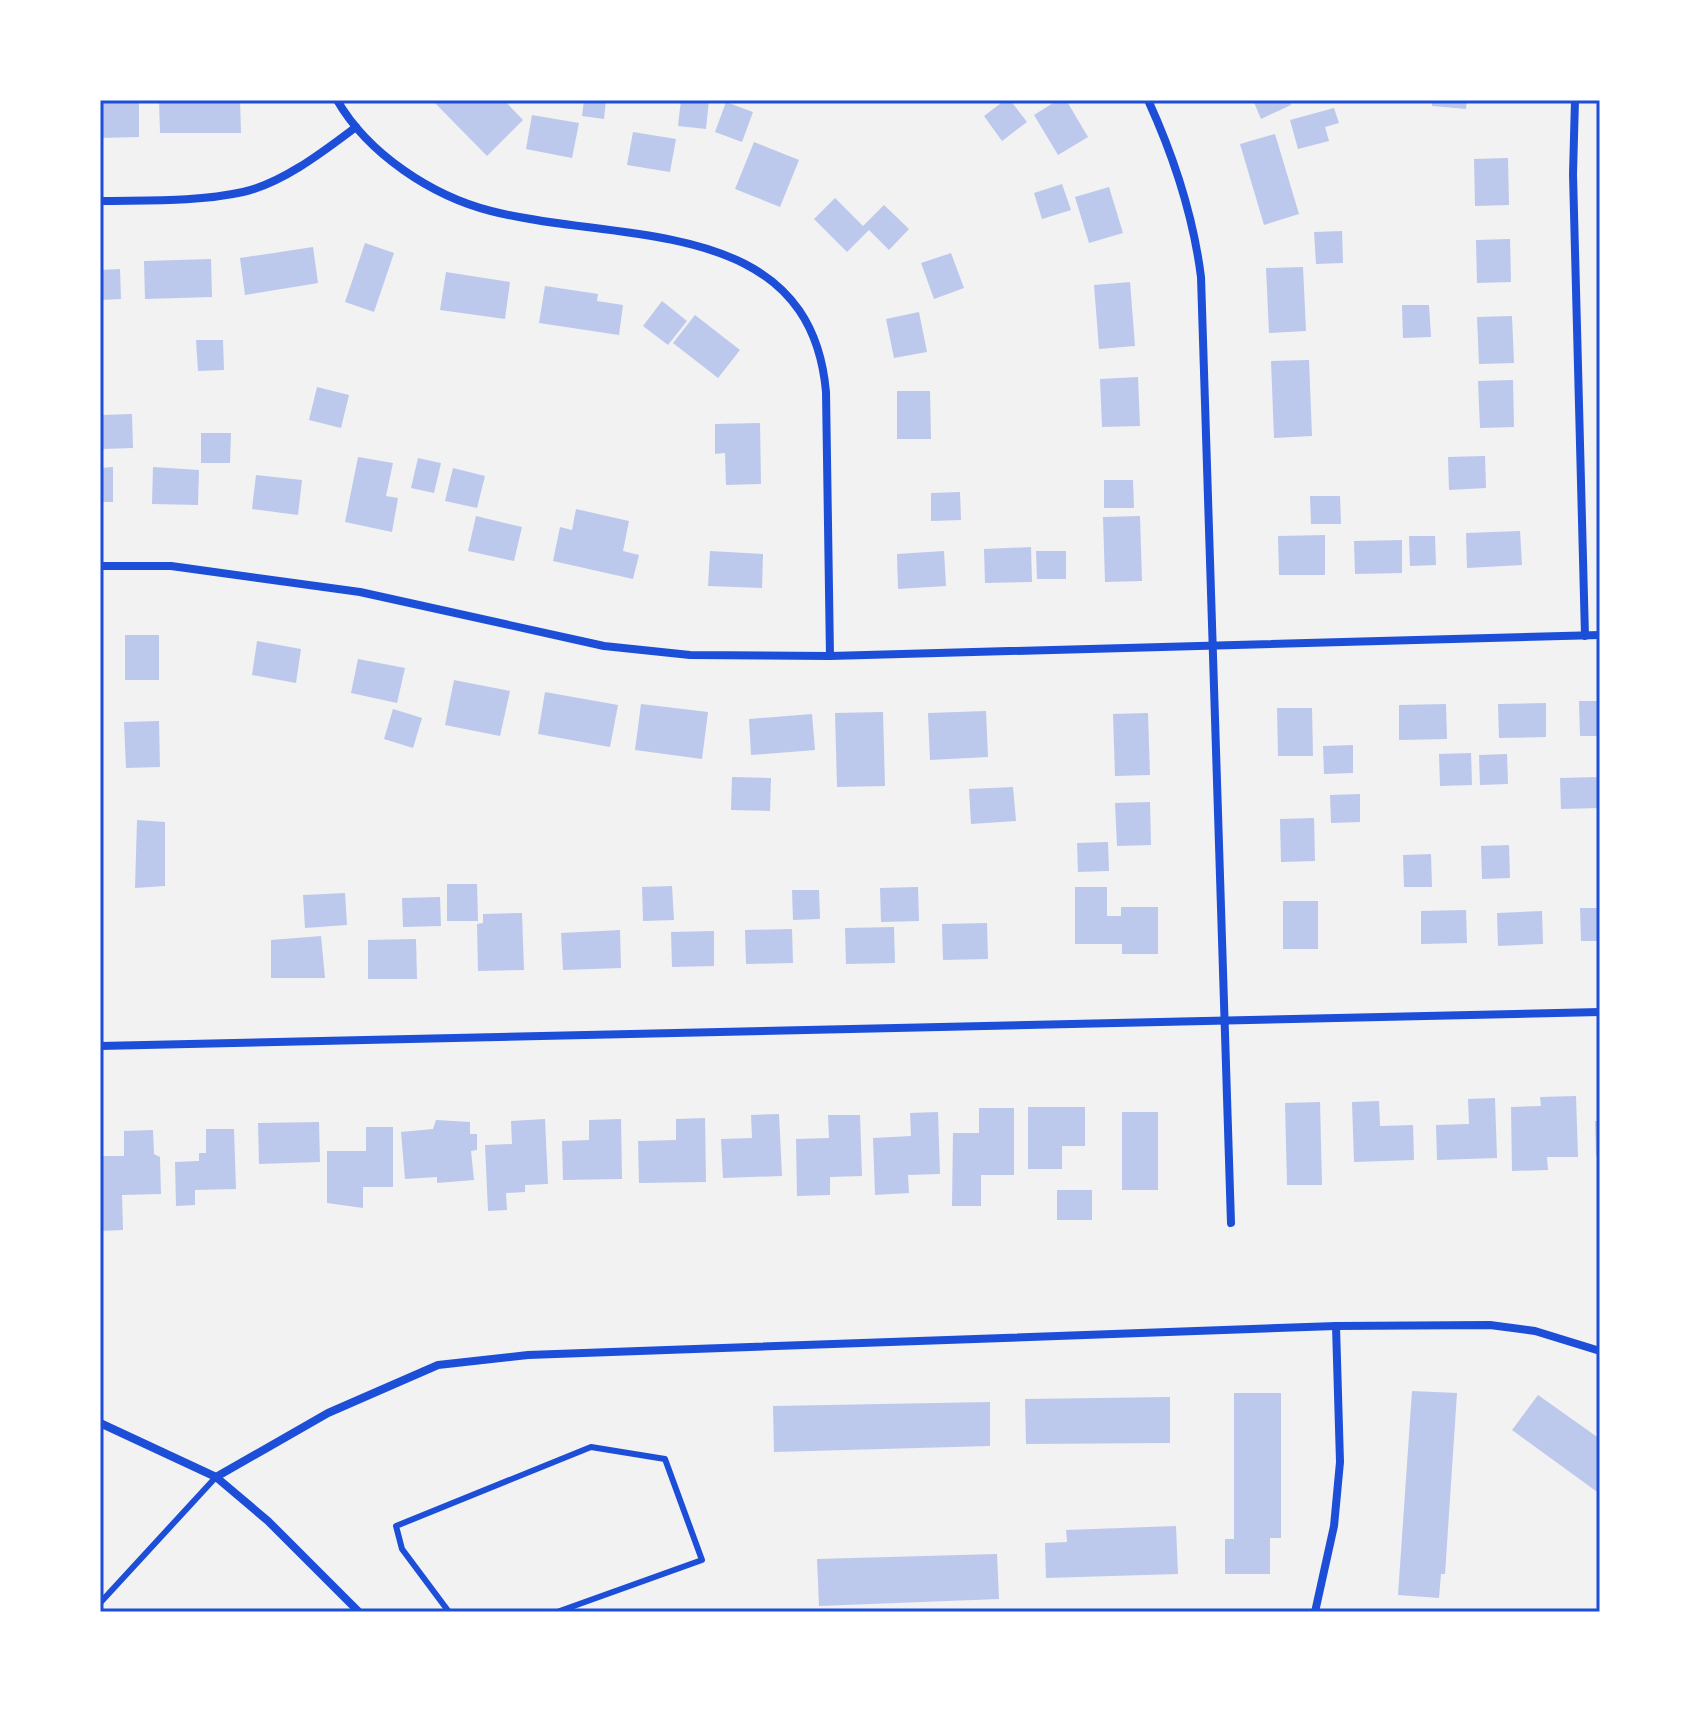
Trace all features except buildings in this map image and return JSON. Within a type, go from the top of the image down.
[{"type":"street","points":[[337,100],[356,127],[390,160],[454,199],[492,211],[721,251],[753,267],[782,290],[799,309],[815,339],[823,366],[830,656]]},
{"type":"street","points":[[1148,100],[1182,184],[1196,235],[1201,277],[1231,1223]]},
{"type":"street","points":[[1575,100],[1573,174],[1585,636]]},
{"type":"street","points":[[100,201],[210,197],[246,191],[279,176],[356,127]]},
{"type":"street","points":[[100,566],[171,566],[360,592],[604,646],[690,655],[830,656],[1600,635]]},
{"type":"street","points":[[100,1046],[1600,1012]]},
{"type":"street","points":[[216,1477],[328,1413],[438,1365],[528,1355],[1336,1326],[1490,1325],[1535,1331],[1600,1351]]},
{"type":"street","points":[[1315,1612],[1334,1526],[1340,1462],[1336,1326]]},
{"type":"street","points":[[100,1423],[216,1477],[268,1521],[359,1612]]},
{"type":"lane","points":[[449,1612],[402,1549],[396,1526],[591,1447],[665,1459],[702,1560],[557,1612]]},
{"type":"lane","points":[[100,1603],[216,1477]]}]
